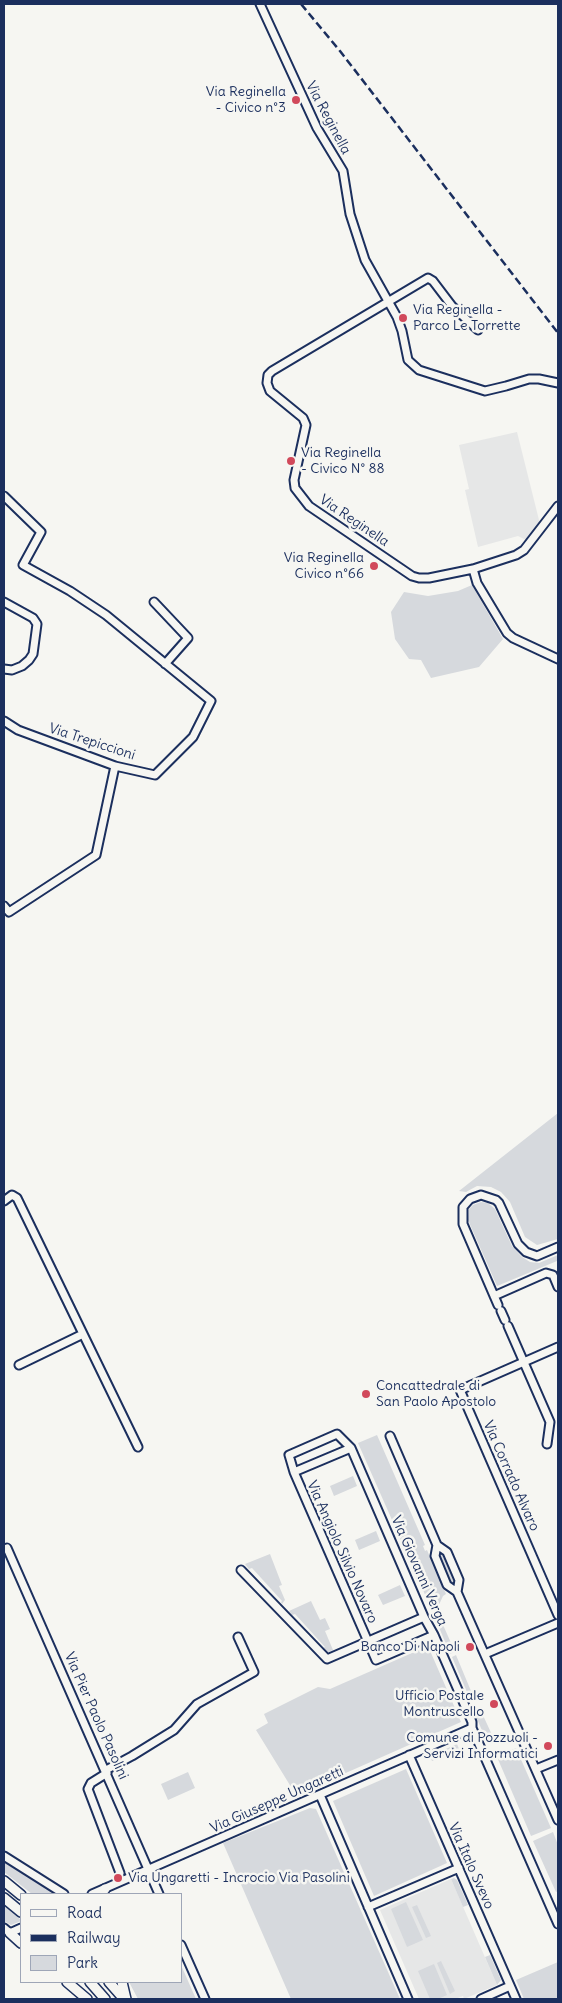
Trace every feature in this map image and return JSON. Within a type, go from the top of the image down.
[{"type":"street","name":"Via Reginella","points":[[260,4],[317,128],[343,171],[350,214],[365,260],[387,301],[398,317],[408,360],[419,370],[485,391],[529,379],[558,383]]},
{"type":"street","points":[[387,301],[428,278],[433,281],[452,306],[478,330]]},
{"type":"street","name":"Via Reginella","points":[[387,301],[268,375],[267,383],[270,391],[303,418],[306,425],[294,480],[295,488],[309,506],[412,576],[428,578],[473,569],[510,558],[524,550],[558,506]]},
{"type":"street","name":"Via Trepiccioni","points":[[4,496],[41,532],[22,565],[106,615],[211,701],[193,737],[155,775],[115,766],[18,730],[4,721]]},
{"type":"street","points":[[473,569],[477,583],[506,634],[558,659]]},
{"type":"street","points":[[4,602],[33,618],[37,624],[33,654],[29,660],[22,666],[12,670],[4,669]]},
{"type":"street","points":[[154,602],[188,638],[165,664]]},
{"type":"street","points":[[4,906],[9,912],[96,855],[115,766]]},
{"type":"street","points":[[4,1201],[12,1195],[17,1198],[138,1447]]},
{"type":"street","points":[[547,1444],[550,1422],[463,1224],[464,1207],[475,1196],[486,1196],[496,1200],[500,1203],[518,1244],[526,1252],[537,1256],[558,1247]]},
{"type":"street","points":[[494,1296],[546,1273],[552,1275],[558,1287]]},
{"type":"street","points":[[19,1365],[83,1334]]},
{"type":"street","name":"Via Corrado Alvaro","points":[[558,1347],[460,1390],[558,1615]]},
{"type":"street","name":"Via Angiolo Silvio Novaro","points":[[294,1472],[351,1448],[337,1434],[288,1455],[294,1472],[376,1660],[434,1635]]},
{"type":"street","points":[[390,1436],[437,1545],[447,1552],[459,1580],[457,1592]]},
{"type":"street","name":"Via Giovanni Verga","points":[[351,1448],[472,1722],[472,1728],[558,1924]]},
{"type":"street","points":[[437,1545],[435,1556],[447,1584],[457,1592],[558,1820]]},
{"type":"street","name":"Via Pier Paolo Pasolini","points":[[8,1548],[159,1893]]},
{"type":"street","points":[[241,1570],[326,1659],[424,1617]]},
{"type":"street","points":[[484,1654],[558,1623]]},
{"type":"street","points":[[120,1873],[88,1789],[91,1783],[174,1730],[197,1704],[254,1672],[238,1637]]},
{"type":"street","name":"Via Giuseppe Ungaretti","points":[[102,1891],[472,1728]]},
{"type":"street","name":"Via Italo Svevo","points":[[409,1756],[516,1999]]},
{"type":"street","points":[[536,1769],[558,1760]]},
{"type":"street","points":[[320,1795],[408,1999]]},
{"type":"street","points":[[4,1856],[62,1893]]},
{"type":"street","points":[[368,1907],[459,1868]]},
{"type":"street","points":[[4,1881],[20,1894]]},
{"type":"street","points":[[4,1898],[20,1911]]},
{"type":"street","points":[[7,1931],[20,1928]]},
{"type":"street","points":[[7,1931],[20,1942]]},
{"type":"street","points":[[182,1946],[205,1999]]},
{"type":"street","points":[[67,1983],[87,1999]]},
{"type":"street","points":[[91,1983],[105,1999]]},
{"type":"street","points":[[110,1983],[125,1999]]},
{"type":"street","points":[[122,1983],[125,1999]]},
{"type":"street","points":[[481,1999],[510,1986]]},
{"type":"shaded area","points":[[517,432],[540,524],[526,540],[518,536],[478,547],[465,490],[469,489],[459,445]]},
{"type":"shaded area","points":[[451,1879],[497,1985],[464,1999],[463,1996],[455,1999],[419,1999],[380,1910]]},
{"type":"green space","points":[[472,585],[503,639],[479,667],[431,678],[421,660],[409,659],[395,639],[391,612],[404,592],[428,596],[458,591]]},
{"type":"green space","points":[[558,1113],[558,1239],[537,1245],[525,1237],[510,1202],[501,1192],[491,1187],[477,1186],[466,1192],[459,1191]]},
{"type":"green space","points":[[481,1202],[488,1203],[495,1209],[512,1246],[522,1257],[530,1262],[539,1263],[558,1255],[558,1262],[497,1286],[468,1220],[469,1209]]},
{"type":"green space","points":[[377,1435],[425,1545],[423,1546],[425,1551],[427,1550],[446,1594],[443,1596],[437,1609],[438,1613],[434,1615],[358,1443]]},
{"type":"green space","points":[[353,1476],[357,1486],[334,1496],[330,1486]]},
{"type":"green space","points":[[376,1531],[380,1541],[359,1550],[355,1540]]},
{"type":"green space","points":[[440,1550],[445,1554],[456,1580],[455,1587],[450,1582],[439,1556]]},
{"type":"green space","points":[[270,1554],[282,1585],[279,1586],[285,1600],[282,1604],[282,1601],[252,1568],[249,1569],[245,1564]]},
{"type":"green space","points":[[400,1585],[405,1596],[383,1605],[378,1595]]},
{"type":"green space","points":[[311,1601],[320,1620],[325,1618],[330,1629],[325,1631],[333,1650],[327,1653],[323,1648],[325,1647],[295,1614],[292,1615],[289,1611]]},
{"type":"green space","points":[[440,1618],[455,1652],[450,1654],[436,1620]]},
{"type":"green space","points":[[428,1646],[461,1722],[296,1795],[256,1730],[268,1723],[264,1714],[318,1687],[330,1689]]},
{"type":"green space","points":[[456,1655],[471,1691],[467,1692],[452,1657]]},
{"type":"green space","points":[[481,1711],[493,1737],[486,1740],[475,1714]]},
{"type":"green space","points":[[457,1744],[459,1749],[432,1761],[430,1756]]},
{"type":"green space","points":[[516,1748],[551,1828],[531,1836],[497,1757]]},
{"type":"green space","points":[[406,1769],[447,1863],[374,1896],[333,1801]]},
{"type":"green space","points":[[188,1772],[195,1788],[168,1800],[161,1784]]},
{"type":"green space","points":[[310,1808],[316,1809],[400,1999],[291,1999],[223,1843]]},
{"type":"green space","points":[[553,1832],[558,1845],[558,1891],[556,1892],[533,1841]]},
{"type":"green space","points":[[4,1862],[52,1890],[54,1893],[31,1893],[4,1872]]},
{"type":"green space","points":[[451,1879],[457,1880],[468,1905],[463,1907]]},
{"type":"green space","points":[[406,1902],[423,1940],[407,1947],[391,1909]]},
{"type":"green space","points":[[417,1905],[431,1936],[426,1938],[412,1907]]},
{"type":"green space","points":[[4,1906],[20,1919],[20,1921],[11,1925],[4,1921]]},
{"type":"green space","points":[[490,1955],[501,1980],[497,1985],[485,1957]]},
{"type":"green space","points":[[441,1961],[455,1991],[450,1994],[437,1963]]},
{"type":"green space","points":[[558,1962],[558,1999],[524,1999],[516,1980]]},
{"type":"green space","points":[[434,1964],[447,1995],[438,1999],[430,1999],[418,1971]]},
{"type":"green space","points":[[182,1967],[196,1999],[138,1999],[130,1983],[182,1983]]},
{"type":"railway","points":[[301,4],[340,51],[558,333]]},
{"type":"place","name":"Via Reginella - Civico n°3","points":[[296,100]]},
{"type":"place","name":"Via Reginella - Parco Le Torrette","points":[[403,318]]},
{"type":"place","name":"Via Reginella - Civico N° 88","points":[[291,461]]},
{"type":"place","name":"Via Reginella Civico n°66","points":[[374,566]]},
{"type":"place","name":"Concattedrale di San Paolo Apostolo","points":[[366,1394]]},
{"type":"place","name":"Banco Di Napoli","points":[[470,1647]]},
{"type":"place","name":"Ufficio Postale Montruscello","points":[[494,1704]]},
{"type":"place","name":"Comune di Pozzuoli - Servizi Informatici","points":[[548,1746]]},
{"type":"place","name":"Via Ungaretti - Incrocio Via Pasolini","points":[[118,1878]]}]
